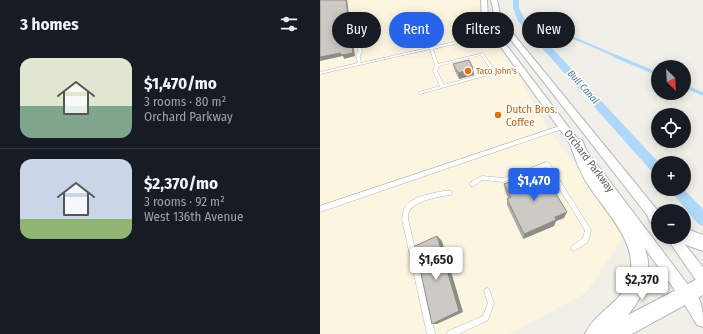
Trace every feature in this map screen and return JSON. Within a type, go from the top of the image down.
[{"type":"main road","points":[[577,144],[590,177],[633,239],[640,263],[638,280],[634,290],[621,307],[595,334]]},
{"type":"main road","points":[[691,239],[703,243]]},
{"type":"main road","points":[[612,334],[695,290]]},
{"type":"street","name":"Orchard Parkway","points":[[484,0],[485,12]]},
{"type":"street","name":"Orchard Parkway","points":[[494,0],[497,12]]},
{"type":"street","name":"Orchard Parkway","points":[[514,39],[651,210]]},
{"type":"street","name":"Orchard Parkway","points":[[504,48],[563,127],[695,290],[703,319]]},
{"type":"street","points":[[677,244],[703,278]]},
{"type":"lane","points":[[359,48],[358,56],[360,64]]},
{"type":"lane","points":[[320,73],[431,48],[437,65],[435,71],[443,87]]},
{"type":"lane","points":[[420,93],[494,72],[483,55],[480,54],[437,65]]},
{"type":"lane","points":[[320,209],[563,127]]},
{"type":"lane","points":[[473,184],[482,178],[503,180],[547,164],[588,230],[586,240],[574,248]]},
{"type":"lane","points":[[431,334],[405,219],[406,211],[410,206],[419,201],[442,193],[449,193]]},
{"type":"lane","points":[[451,334],[486,318],[491,303],[487,291]]},
{"type":"shaded area","points":[[320,0],[484,0],[484,12],[452,12],[452,48],[504,48],[544,123],[626,233],[586,293],[509,334],[320,334]]},
{"type":"building","points":[[320,0],[346,0],[348,12],[332,12],[332,48],[352,48],[353,53],[342,55],[340,53],[320,57]]},
{"type":"building","points":[[469,60],[473,68],[458,73],[453,64]]},
{"type":"building","points":[[542,171],[567,212],[555,217],[556,220],[524,234],[507,199],[511,197],[504,184]]},
{"type":"building","points":[[437,236],[459,311],[432,324],[415,246]]},
{"type":"waterway","name":"Bull Canal","points":[[516,0],[516,8],[521,19],[651,162]]},
{"type":"waterway","points":[[575,38],[618,57]]},
{"type":"waterway","points":[[615,56],[651,71]]},
{"type":"waterway","points":[[691,89],[703,94]]},
{"type":"waterway","name":"Bull Canal","points":[[682,196],[703,219]]},
{"type":"place","name":"Taco John's","points":[[468,71]]},
{"type":"place","name":"Dutch Bros. Coffee","points":[[498,115]]}]
